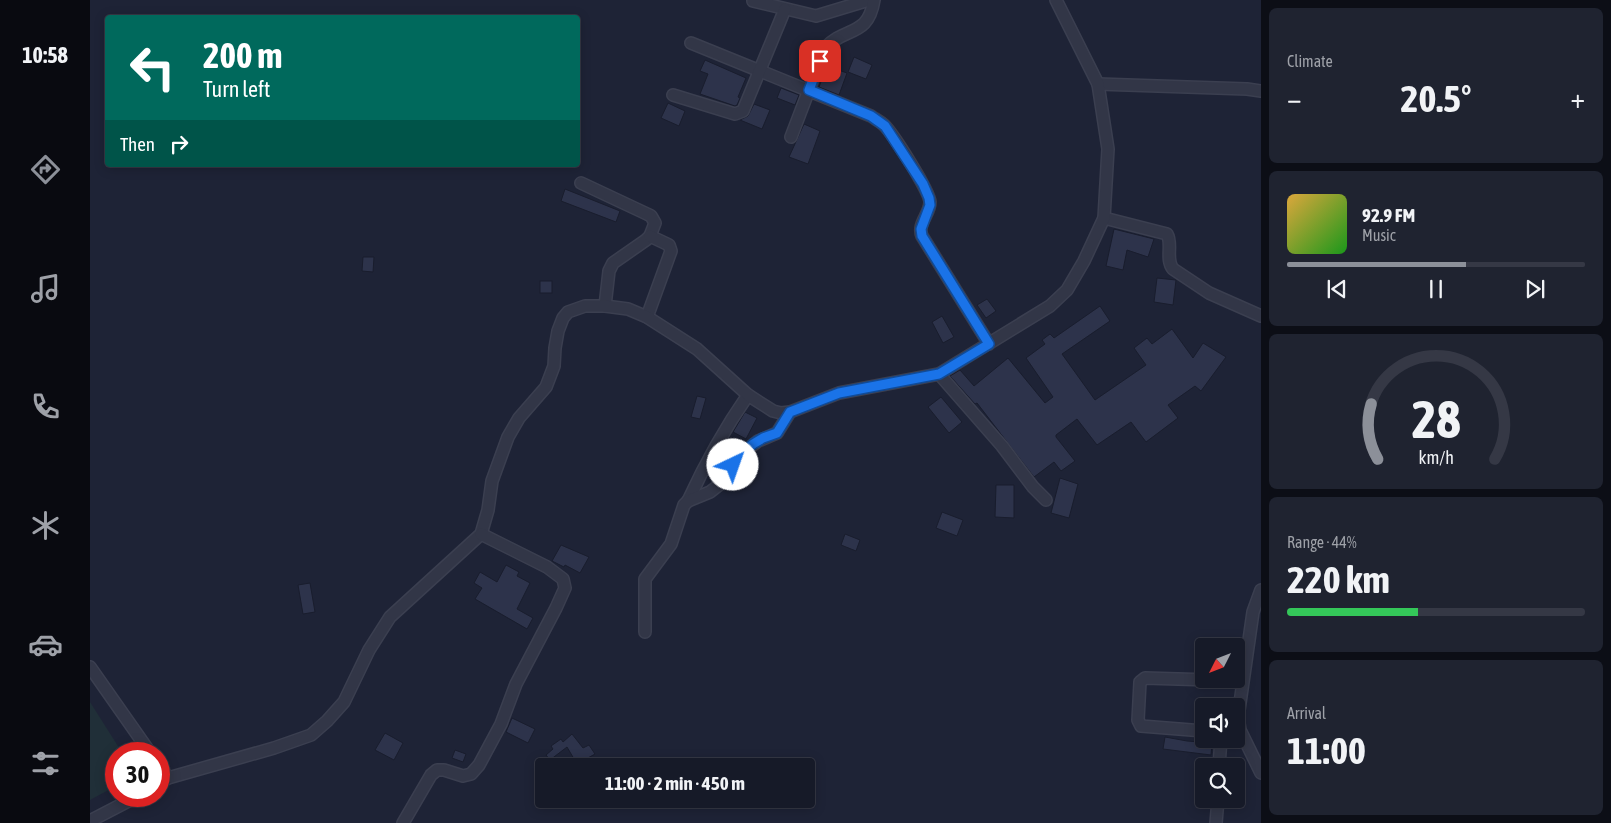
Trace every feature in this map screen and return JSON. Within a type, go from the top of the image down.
[{"type":"street","points":[[754,1],[816,16],[869,0]]},
{"type":"street","points":[[791,137],[825,48],[866,23],[872,13],[874,0]]},
{"type":"street","points":[[170,779],[311,735],[344,702],[369,650],[390,617],[481,534],[488,510],[492,481],[508,437],[519,418],[537,400],[546,387],[554,366],[558,331],[563,318],[568,312],[585,306],[605,306],[628,309],[647,317],[697,349],[748,395],[773,411],[781,413],[790,412],[839,393],[939,374],[1050,306],[1067,290],[1084,261],[1104,218],[1108,149],[1098,84],[1056,0]]},
{"type":"street","points":[[673,95],[735,114],[743,111],[785,9]]},
{"type":"street","points":[[691,43],[871,116],[885,126],[923,184],[929,198],[930,205],[921,229],[922,236],[989,344]]},
{"type":"street","points":[[1098,84],[1247,88],[1261,91]]},
{"type":"street","points":[[581,184],[651,216],[655,223],[650,236],[646,240],[613,263],[609,271],[605,306]]},
{"type":"street","points":[[1104,218],[1167,234],[1170,240],[1170,264],[1173,269],[1209,293],[1261,316]]},
{"type":"street","points":[[647,317],[671,251],[669,245],[650,236]]},
{"type":"street","points":[[939,374],[1046,500]]},
{"type":"street","points":[[645,632],[646,579],[671,544],[682,510],[701,473],[735,413],[748,395]]},
{"type":"street","points":[[688,501],[710,492],[724,481],[739,456],[758,441],[777,433],[790,412]]},
{"type":"street","points":[[403,823],[431,775],[437,770],[444,770],[463,776],[471,774],[478,765],[501,724],[516,684],[565,588],[563,580],[547,566],[481,534]]},
{"type":"street","points":[[1241,698],[1252,622],[1261,590]]},
{"type":"street","points":[[90,667],[143,742]]},
{"type":"street","points":[[1195,680],[1145,678],[1140,682],[1138,720],[1141,726],[1195,730]]},
{"type":"street","points":[[1245,743],[1261,773]]},
{"type":"street","points":[[90,821],[117,807]]},
{"type":"street","points":[[1216,823],[1217,808]]},
{"type":"shaded area","points":[[90,702],[115,742],[105,742],[105,792],[90,800]]},
{"type":"building","points":[[854,57],[872,65],[866,79],[848,72]]},
{"type":"building","points":[[705,60],[746,78],[738,97],[740,98],[737,105],[735,106],[700,94],[708,74],[700,71]]},
{"type":"building","points":[[827,66],[847,73],[839,95],[819,87]]},
{"type":"building","points":[[781,88],[799,95],[795,105],[777,98]]},
{"type":"building","points":[[668,103],[685,111],[679,126],[661,118]]},
{"type":"building","points":[[754,104],[770,110],[762,129],[740,120],[748,116]]},
{"type":"building","points":[[804,124],[820,131],[808,164],[789,157]]},
{"type":"building","points":[[565,189],[620,211],[616,222],[561,201]]},
{"type":"building","points":[[1114,229],[1154,239],[1148,257],[1127,250],[1123,270],[1106,266]]},
{"type":"building","points":[[363,257],[374,257],[373,272],[362,271]]},
{"type":"building","points":[[1157,278],[1176,280],[1173,305],[1154,302]]},
{"type":"building","points":[[540,281],[552,281],[552,293],[540,293]]},
{"type":"building","points":[[987,299],[996,311],[986,318],[977,305]]},
{"type":"building","points":[[1100,306],[1110,321],[1062,354],[1095,400],[1146,365],[1134,348],[1147,338],[1152,344],[1172,329],[1193,358],[1203,343],[1226,357],[1201,391],[1195,386],[1168,405],[1178,418],[1146,442],[1131,422],[1097,445],[1077,419],[1056,435],[1075,461],[1061,471],[1054,462],[1034,477],[977,403],[975,404],[950,376],[960,370],[974,386],[1008,358],[1045,403],[1053,397],[1026,358],[1045,344],[1042,340],[1050,334],[1054,338]]},
{"type":"building","points":[[942,316],[954,337],[943,343],[932,322]]},
{"type":"building","points":[[697,396],[706,398],[700,419],[691,417]]},
{"type":"building","points":[[941,397],[962,422],[949,433],[928,407]]},
{"type":"building","points":[[745,412],[757,418],[746,439],[733,432]]},
{"type":"building","points":[[1060,478],[1078,484],[1069,518],[1051,513]]},
{"type":"building","points":[[996,485],[1014,485],[1014,518],[995,517]]},
{"type":"building","points":[[942,512],[963,520],[957,536],[936,528]]},
{"type":"building","points":[[845,534],[860,540],[856,551],[841,545]]},
{"type":"building","points":[[561,545],[589,557],[580,573],[552,561]]},
{"type":"building","points":[[506,565],[519,572],[517,576],[530,583],[517,609],[533,618],[527,629],[475,599],[482,588],[474,583],[480,572],[497,582]]},
{"type":"building","points":[[310,583],[315,612],[303,614],[298,585]]},
{"type":"building","points":[[512,718],[535,729],[528,743],[506,732]]},
{"type":"building","points":[[385,733],[403,743],[394,760],[375,750]]},
{"type":"building","points":[[572,734],[583,748],[589,745],[595,754],[588,758],[573,758],[567,747],[553,758],[548,758],[546,755],[553,749],[551,746],[561,739],[563,742]]},
{"type":"building","points":[[1165,737],[1195,742],[1195,748],[1212,748],[1211,755],[1163,749]]},
{"type":"building","points":[[455,750],[466,754],[463,762],[452,758]]},
{"type":"route","points":[[733,465],[739,456],[753,444],[763,438],[775,435],[790,412],[839,393],[939,374],[989,344],[920,232],[930,205],[923,184],[885,126],[871,116],[809,90],[820,61]]}]
